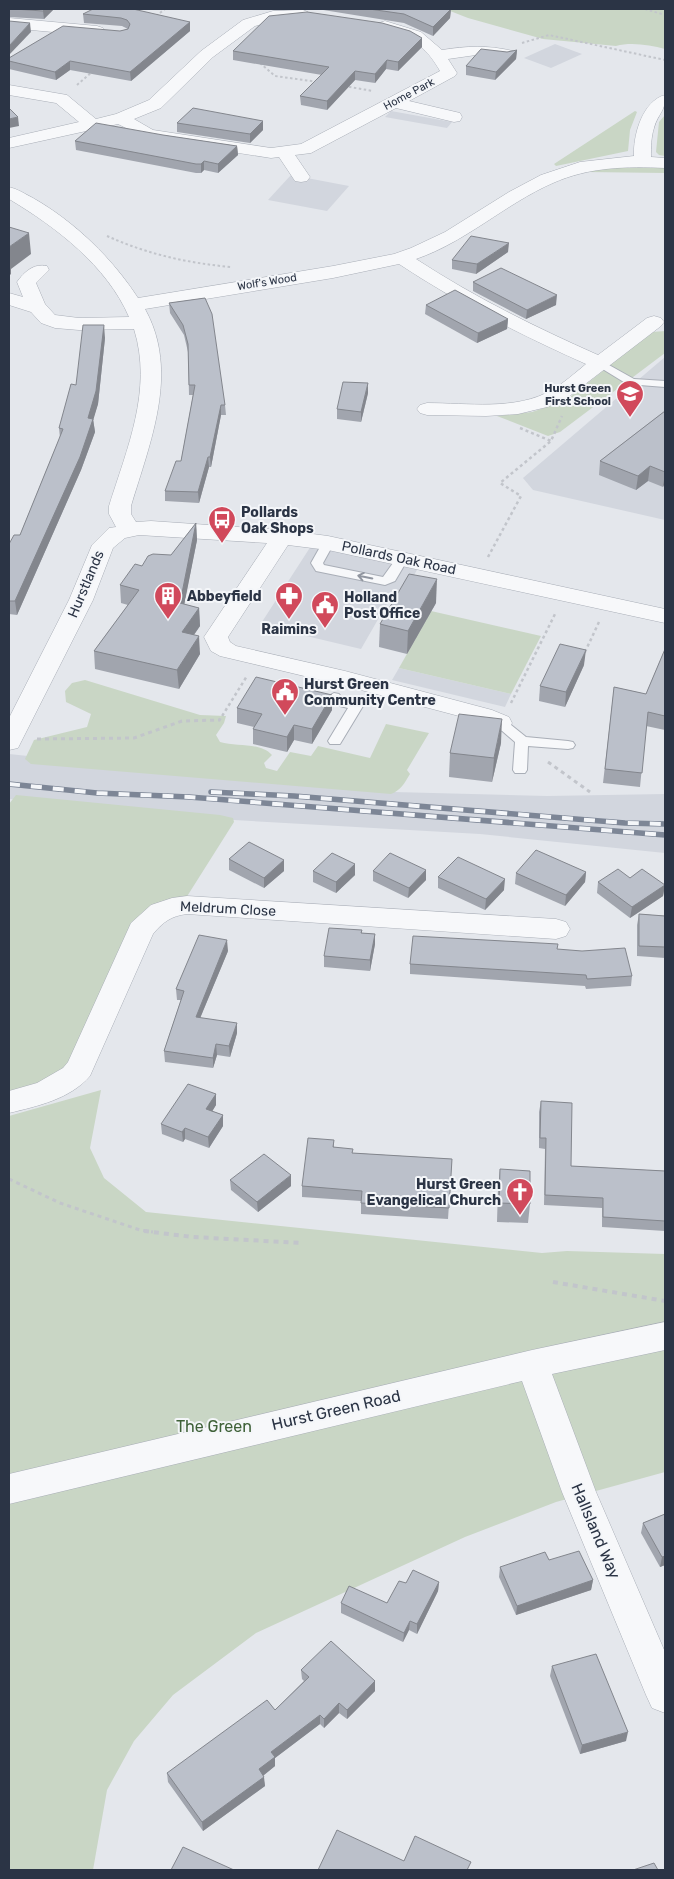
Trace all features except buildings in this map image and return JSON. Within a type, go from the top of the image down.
[{"type":"street","points":[[9,143],[121,118],[155,104],[208,54],[249,23],[273,16],[307,14],[318,16]]},
{"type":"street","points":[[9,23],[111,32]]},
{"type":"street","name":"Home Park","points":[[121,118],[148,134],[271,153],[305,149],[449,73],[439,55],[425,39],[398,28],[371,24]]},
{"type":"street","points":[[439,55],[476,50],[507,54]]},
{"type":"street","points":[[9,90],[61,99],[93,124]]},
{"type":"street","points":[[399,99],[454,117]]},
{"type":"street","points":[[642,162],[643,132],[647,121],[665,100]]},
{"type":"street","points":[[283,151],[301,177]]},
{"type":"street","name":"Wolf's Wood","points":[[138,314],[314,274],[401,258],[426,249],[452,236],[533,185],[551,177],[592,166],[620,162],[665,163]]},
{"type":"street","points":[[9,192],[55,220],[74,236],[104,268],[138,314],[148,343],[150,377],[148,413],[120,506],[120,514],[128,530]]},
{"type":"street","points":[[401,258],[482,308],[600,363]]},
{"type":"street","points":[[38,268],[26,282],[39,308],[49,319],[72,324],[138,314]]},
{"type":"street","points":[[427,409],[518,408],[540,403],[560,394],[654,322]]},
{"type":"street","name":"Pollards Oak Road","points":[[128,530],[151,528],[282,537],[328,543],[665,616]]},
{"type":"street","name":"Hurstlands","points":[[13,728],[80,600],[103,545],[117,533],[128,530]]},
{"type":"street","points":[[282,537],[216,637],[219,646],[228,651],[258,658],[340,687],[483,715],[500,723]]},
{"type":"street","name":"Meldrum Close","points":[[9,1102],[56,1089],[72,1079],[80,1068],[141,930],[153,915],[170,907],[187,905],[556,930]]},
{"type":"street","name":"Hurst Green Road","points":[[9,1489],[532,1364],[665,1336]]},
{"type":"street","name":"Hallsland Way","points":[[532,1364],[579,1492],[665,1695]]},
{"type":"lane","points":[[600,363],[631,382],[665,384],[665,377]]},
{"type":"lane","points":[[319,693],[340,687]]},
{"type":"lane","points":[[335,741],[356,706],[336,701],[340,687]]},
{"type":"lane","points":[[500,723],[522,741],[568,745]]},
{"type":"lane","points":[[520,770],[522,741]]},
{"type":"path","points":[[151,22],[165,9]]},
{"type":"path","points":[[645,9],[665,15]]},
{"type":"path","points":[[522,43],[549,35],[665,60]]},
{"type":"path","points":[[259,62],[275,76],[322,83]]},
{"type":"path","points":[[42,96],[75,86],[96,69]]},
{"type":"path","points":[[340,86],[399,99]]},
{"type":"path","points":[[104,235],[129,247],[161,258],[193,264],[238,268]]},
{"type":"path","points":[[478,575],[521,496],[500,484],[552,440],[567,402],[560,394]]},
{"type":"path","points":[[500,723],[565,594]]},
{"type":"path","points":[[582,658],[608,603]]},
{"type":"path","points":[[13,728],[36,738],[134,738],[182,721],[219,721],[258,658]]},
{"type":"path","points":[[560,771],[590,792]]},
{"type":"path","points":[[9,1179],[60,1203],[140,1230],[193,1237],[302,1244]]},
{"type":"path","points":[[553,1282],[665,1301]]},
{"type":"shaded area","points":[[555,44],[582,54],[551,68],[524,58]]},
{"type":"shaded area","points":[[391,111],[452,122],[447,128],[385,117]]},
{"type":"shaded area","points":[[291,175],[349,186],[327,211],[268,200]]},
{"type":"shaded area","name":"Hurst Green First School","points":[[665,357],[665,520],[533,490],[523,478]]},
{"type":"shaded area","points":[[311,546],[418,568],[402,597],[392,595],[361,649],[260,625]]},
{"type":"shaded area","points":[[399,668],[511,694],[505,707],[392,680]]},
{"type":"shaded area","points":[[9,754],[294,784],[394,792],[547,796],[665,794],[665,853],[480,834],[234,820],[9,799]]},
{"type":"green space","points":[[445,9],[665,9],[665,49],[640,44],[616,46],[543,39],[468,18]]},
{"type":"green space","points":[[635,111],[637,112],[630,130],[628,151],[556,166],[554,164]]},
{"type":"green space","points":[[665,115],[665,156],[659,155],[656,152],[659,122]]},
{"type":"green space","points":[[665,167],[665,173],[586,172],[599,168]]},
{"type":"green space","points":[[665,331],[665,353],[560,432],[548,436],[497,416],[532,412],[571,396],[652,332]]},
{"type":"green space","points":[[431,611],[541,636],[511,694],[399,668]]},
{"type":"green space","points":[[85,680],[200,715],[226,716],[216,735],[220,742],[255,746],[267,751],[272,755],[264,763],[266,768],[277,771],[290,752],[311,756],[318,746],[370,758],[386,724],[429,733],[407,770],[410,774],[406,781],[400,789],[391,794],[31,764],[25,759],[34,740],[87,727],[91,714],[66,702],[65,691],[72,683]]},
{"type":"green space","points":[[16,795],[220,815],[233,818],[234,822],[186,898],[170,900],[72,1065],[35,1087],[9,1092],[9,804]]},
{"type":"green space","name":"The Green","points":[[101,1090],[90,1148],[104,1178],[146,1212],[542,1253],[567,1251],[665,1254],[665,1472],[556,1502],[465,1537],[256,1633],[173,1695],[134,1741],[107,1790],[93,1870],[9,1870],[9,1116]]},
{"type":"railway","points":[[9,784],[97,793],[189,797],[665,835]]},
{"type":"railway","points":[[211,792],[294,796],[625,823],[665,824]]},
{"type":"place","name":"Hurst Green First School","points":[[630,418]]},
{"type":"place","name":"Pollards Oak Shops","points":[[222,544]]},
{"type":"place","name":"Abbeyfield","points":[[168,620]]},
{"type":"place","name":"Raimins","points":[[289,620]]},
{"type":"place","name":"Holland Post Office","points":[[325,629]]},
{"type":"place","name":"Hurst Green Community Centre","points":[[285,716]]},
{"type":"place","name":"Hurst Green Evangelical Church","points":[[520,1216]]}]
